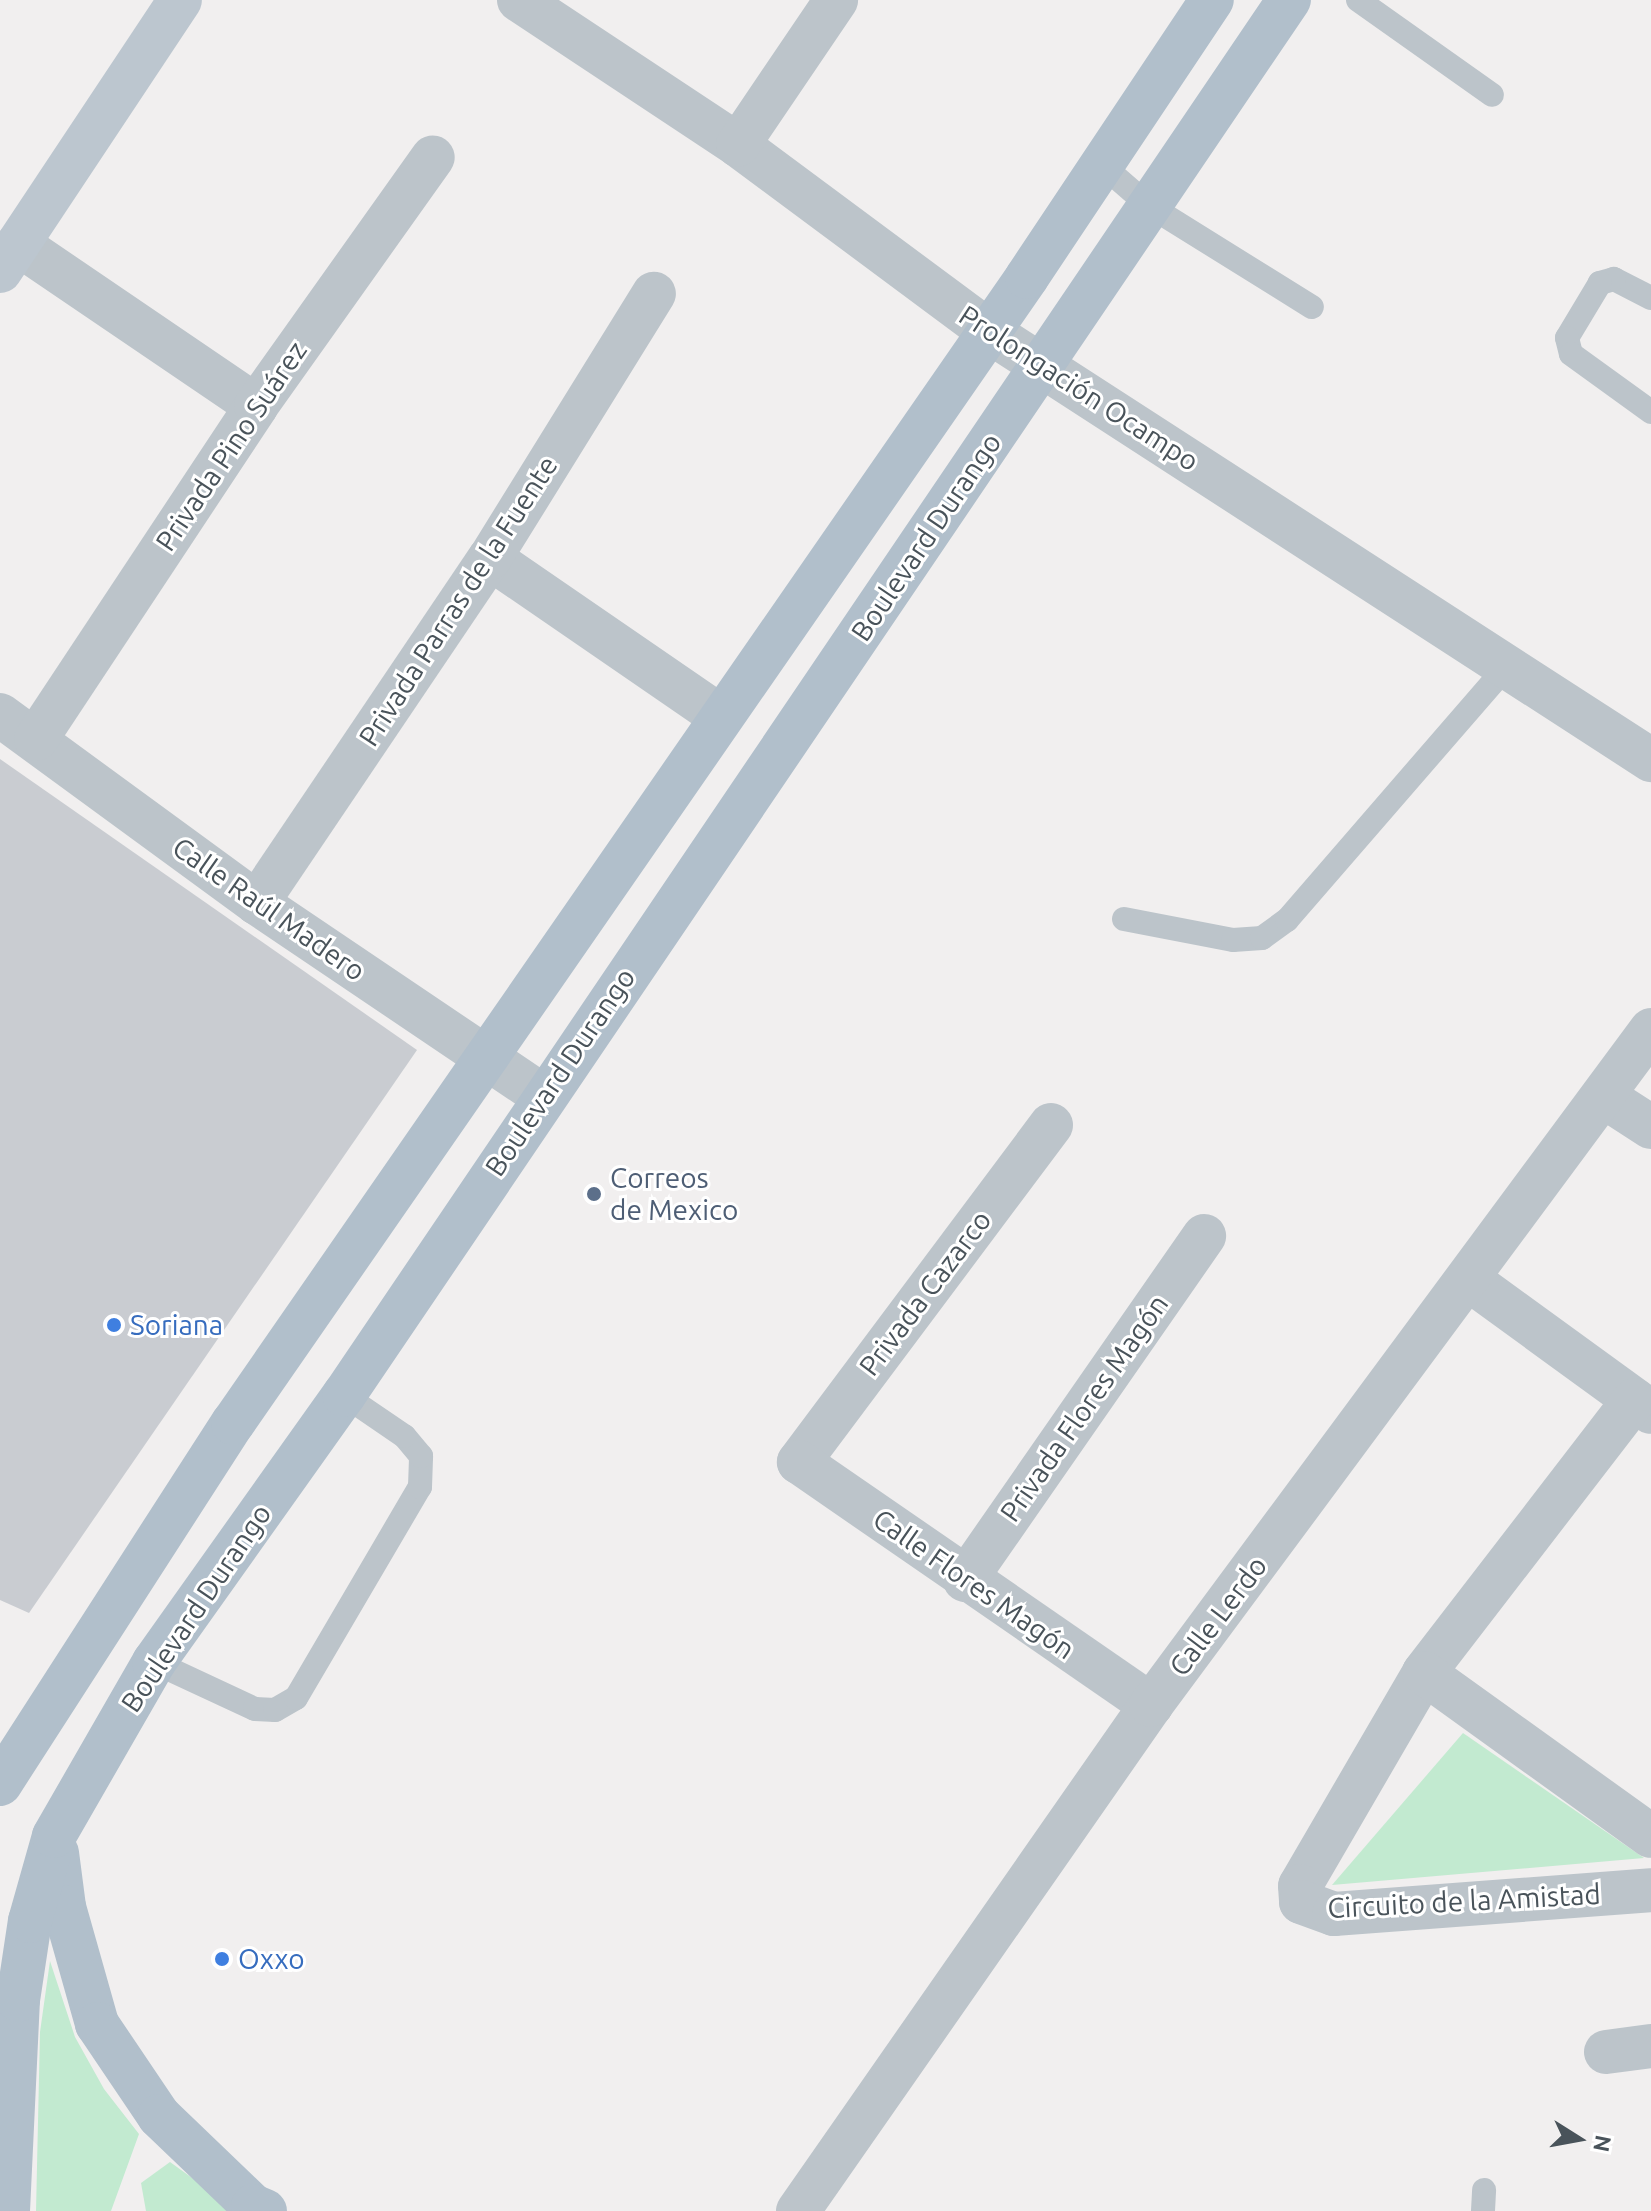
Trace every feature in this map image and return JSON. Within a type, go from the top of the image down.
[{"type":"main road","points":[[0,1784],[233,1423],[988,331],[1212,0]]},
{"type":"main road","name":"Boulevard Durango","points":[[8,2211],[9,2009],[30,1921],[54,1836],[154,1662],[344,1395],[543,1096],[1043,367],[1148,205],[1289,0]]},
{"type":"main road","points":[[54,1836],[64,1907],[97,2024],[159,2116],[253,2206],[265,2211]]},
{"type":"street","points":[[180,0],[9,257],[256,406]]},
{"type":"street","name":"Prolongación Ocampo","points":[[519,0],[738,145],[988,331],[1651,760]]},
{"type":"street","points":[[738,145],[836,0]]},
{"type":"street","name":"Privada Pino Suárez","points":[[36,739],[256,406],[433,157]]},
{"type":"street","name":"Privada Parras de la Fuente","points":[[257,903],[490,558],[654,294]]},
{"type":"street","points":[[490,558],[721,717]]},
{"type":"street","name":"Calle Raúl Madero","points":[[0,715],[257,903],[543,1096]]},
{"type":"street","name":"Calle Lerdo","points":[[798,2211],[1151,1705],[1651,1030]]},
{"type":"street","points":[[1603,1096],[1651,1127]]},
{"type":"street","name":"Privada Cazarco","points":[[799,1462],[1051,1125]]},
{"type":"street","name":"Privada Flores Magón","points":[[965,1580],[1204,1236]]},
{"type":"street","name":"Circuito de la Amistad","points":[[1468,1279],[1642,1406],[1424,1673],[1305,1870],[1301,1902],[1334,1914],[1651,1890]]},
{"type":"street","name":"Calle Flores Magón","points":[[799,1462],[965,1580],[1151,1705]]},
{"type":"street","points":[[1424,1673],[1651,1836]]},
{"type":"street","points":[[1606,2052],[1651,2046]]},
{"type":"lane","points":[[1358,0],[1492,95]]},
{"type":"lane","points":[[1101,164],[1148,205],[1312,307]]},
{"type":"lane","points":[[1651,298],[1614,279],[1600,283],[1567,338],[1571,354],[1651,412]]},
{"type":"lane","points":[[1124,919],[1233,940],[1262,938],[1287,920],[1507,666]]},
{"type":"lane","points":[[154,1662],[255,1709],[275,1710],[296,1698],[420,1487],[421,1456],[404,1436],[344,1395]]},
{"type":"green space","points":[[1463,1733],[1644,1858],[1332,1885]]},
{"type":"green space","points":[[50,1961],[75,2037],[104,2089],[139,2134],[111,2211],[36,2211],[40,2032]]},
{"type":"green space","points":[[170,2162],[238,2211],[146,2211],[141,2183]]},
{"type":"building","name":"Soriana","points":[[0,759],[417,1050],[29,1613],[0,1600]]},
{"type":"place","name":"Correos de Mexico","points":[[594,1194]]},
{"type":"place","name":"Soriana","points":[[114,1325]]},
{"type":"place","name":"Oxxo","points":[[222,1959]]}]
